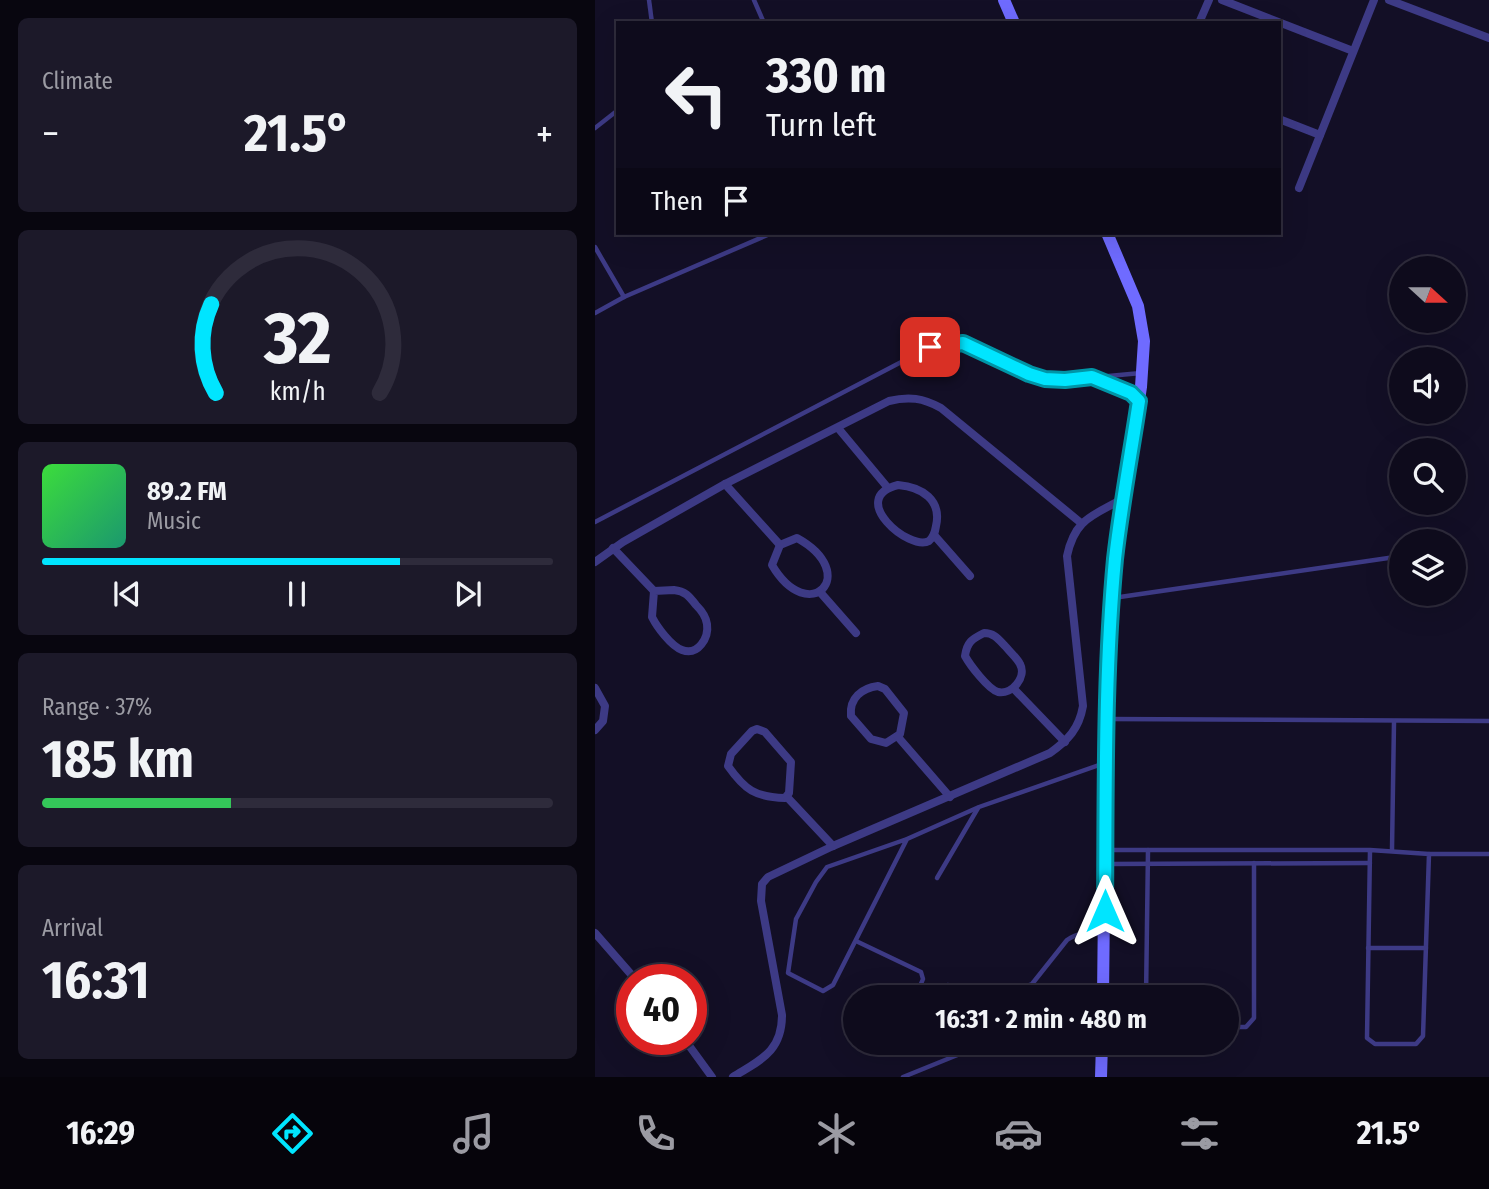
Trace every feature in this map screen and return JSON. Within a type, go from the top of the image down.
[{"type":"street","points":[[1005,0],[1013,21]]},
{"type":"street","points":[[1200,21],[1209,0]]},
{"type":"street","points":[[1222,0],[1276,21]]},
{"type":"street","points":[[1299,188],[1374,0]]},
{"type":"street","points":[[1389,0],[1489,38]]},
{"type":"street","points":[[1281,23],[1353,51]]},
{"type":"street","points":[[1281,120],[1320,135]]},
{"type":"street","points":[[1103,985],[1105,763],[1112,598],[1143,373],[1143,323],[1108,235]]},
{"type":"street","points":[[595,562],[613,548],[725,484],[889,401],[911,397],[930,401],[947,413],[1081,523]]},
{"type":"street","points":[[838,428],[888,488]]},
{"type":"street","points":[[725,484],[780,545]]},
{"type":"street","points":[[909,486],[925,493],[938,513],[934,535],[923,543],[909,539],[881,514],[877,505],[880,495],[888,488],[909,486]]},
{"type":"street","points":[[733,1077],[767,1055],[778,1042],[782,1029],[782,1015],[761,901],[762,884],[768,877],[833,846],[1050,753],[1076,730],[1083,706],[1067,556],[1071,538],[1081,523],[1124,498]]},
{"type":"street","points":[[934,535],[970,576]]},
{"type":"street","points":[[797,538],[822,560],[829,575],[820,592],[813,596],[803,594],[780,577],[772,565],[780,545],[797,538]]},
{"type":"street","points":[[613,548],[653,592],[651,609],[655,624],[682,650],[700,647],[707,623],[703,612],[688,595],[674,590],[653,592]]},
{"type":"street","points":[[820,592],[856,633]]},
{"type":"street","points":[[984,633],[994,635],[1020,663],[1021,676],[1014,689],[997,692],[968,663],[965,656],[966,646],[972,639],[984,633]]},
{"type":"street","points":[[871,687],[885,689],[903,709],[905,719],[898,737],[886,743],[875,741],[854,722],[850,709],[860,693],[871,687]]},
{"type":"street","points":[[595,688],[605,706],[603,721],[595,730]]},
{"type":"street","points":[[1014,689],[1065,742]]},
{"type":"street","points":[[787,797],[792,769],[789,756],[765,732],[757,729],[752,731],[731,754],[728,761],[730,769],[755,794],[787,797],[833,846]]},
{"type":"street","points":[[898,737],[950,797]]},
{"type":"street","points":[[595,933],[622,964]]},
{"type":"street","points":[[696,1055],[712,1077]]},
{"type":"street","points":[[1101,1077],[1102,1055]]},
{"type":"lane","points":[[649,0],[652,21]]},
{"type":"lane","points":[[754,0],[763,21]]},
{"type":"lane","points":[[595,128],[616,112]]},
{"type":"lane","points":[[595,313],[624,297],[767,235]]},
{"type":"lane","points":[[595,247],[624,297]]},
{"type":"lane","points":[[595,522],[930,347],[963,343],[1045,379],[1143,373]]},
{"type":"lane","points":[[1092,377],[1131,393],[1139,401]]},
{"type":"lane","points":[[1112,598],[1389,558]]},
{"type":"lane","points":[[1107,719],[1489,721]]},
{"type":"lane","points":[[1392,851],[1394,722]]},
{"type":"lane","points":[[907,839],[829,990],[823,991],[788,973],[796,919],[821,873],[838,862],[907,839],[979,807],[1105,763]]},
{"type":"lane","points":[[937,878],[979,807]]},
{"type":"lane","points":[[1106,850],[1370,850],[1489,854]]},
{"type":"lane","points":[[1146,985],[1148,850]]},
{"type":"lane","points":[[1273,863],[1274,850]]},
{"type":"lane","points":[[1370,850],[1367,1038],[1375,1044],[1416,1044],[1423,1036],[1429,854]]},
{"type":"lane","points":[[1239,1027],[1246,1027],[1254,1018],[1254,863]]},
{"type":"lane","points":[[1106,864],[1370,863]]},
{"type":"lane","points":[[1029,985],[1067,940],[1086,933],[1105,934]]},
{"type":"lane","points":[[856,941],[921,972],[923,979],[920,985]]},
{"type":"lane","points":[[1368,948],[1426,948]]},
{"type":"lane","points":[[903,1077],[957,1055]]},
{"type":"route","points":[[930,347],[963,343],[1029,374],[1045,379],[1065,380],[1092,377],[1131,393],[1139,401],[1115,557],[1112,598],[1105,763],[1105,911]]}]
